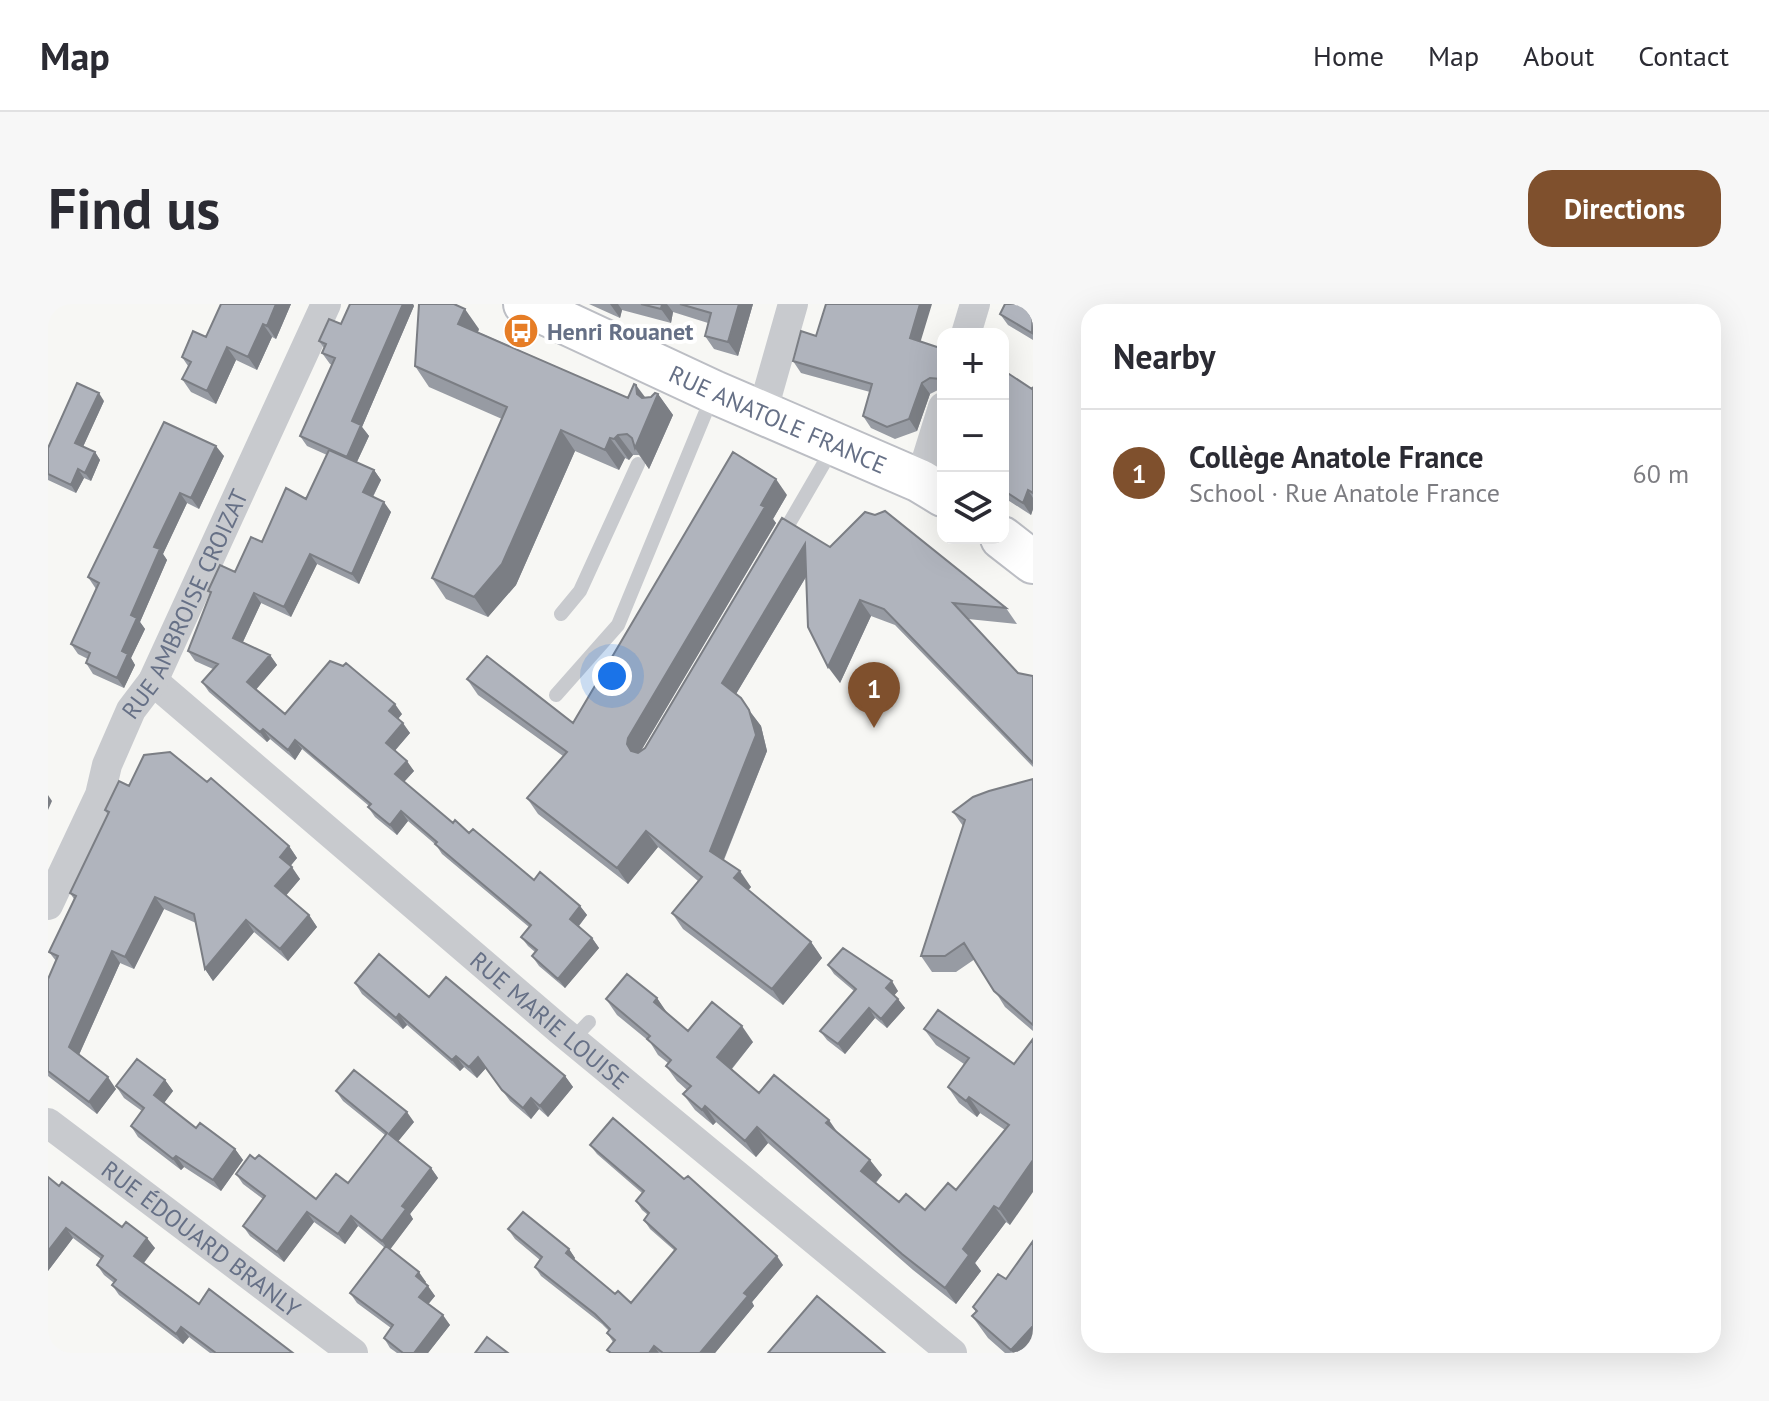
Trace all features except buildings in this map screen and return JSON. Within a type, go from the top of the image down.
[{"type":"main road","name":"RUE ANATOLE FRANCE","points":[[525,304],[673,380],[714,392],[836,443],[931,488]]},
{"type":"main road","points":[[1009,543],[1033,562]]},
{"type":"street","name":"RUE AMBROISE CROIZAT","points":[[48,905],[100,795],[107,765],[131,710],[153,681],[326,304]]},
{"type":"street","points":[[762,413],[793,304]]},
{"type":"street","points":[[968,328],[975,304]]},
{"type":"street","points":[[931,488],[937,448]]},
{"type":"street","name":"RUE MARIE LOUISE","points":[[153,681],[580,1031],[952,1353]]},
{"type":"street","name":"RUE ÉDOUARD BRANLY","points":[[48,1123],[353,1353]]},
{"type":"lane","points":[[556,695],[618,625],[714,392]]},
{"type":"lane","points":[[774,547],[836,443]]},
{"type":"lane","points":[[561,614],[580,591],[638,464]]},
{"type":"place","name":"Henri Rouanet","points":[[521,331]]},
{"type":"place","name":"Collège Anatole France","points":[[874,728]]}]
